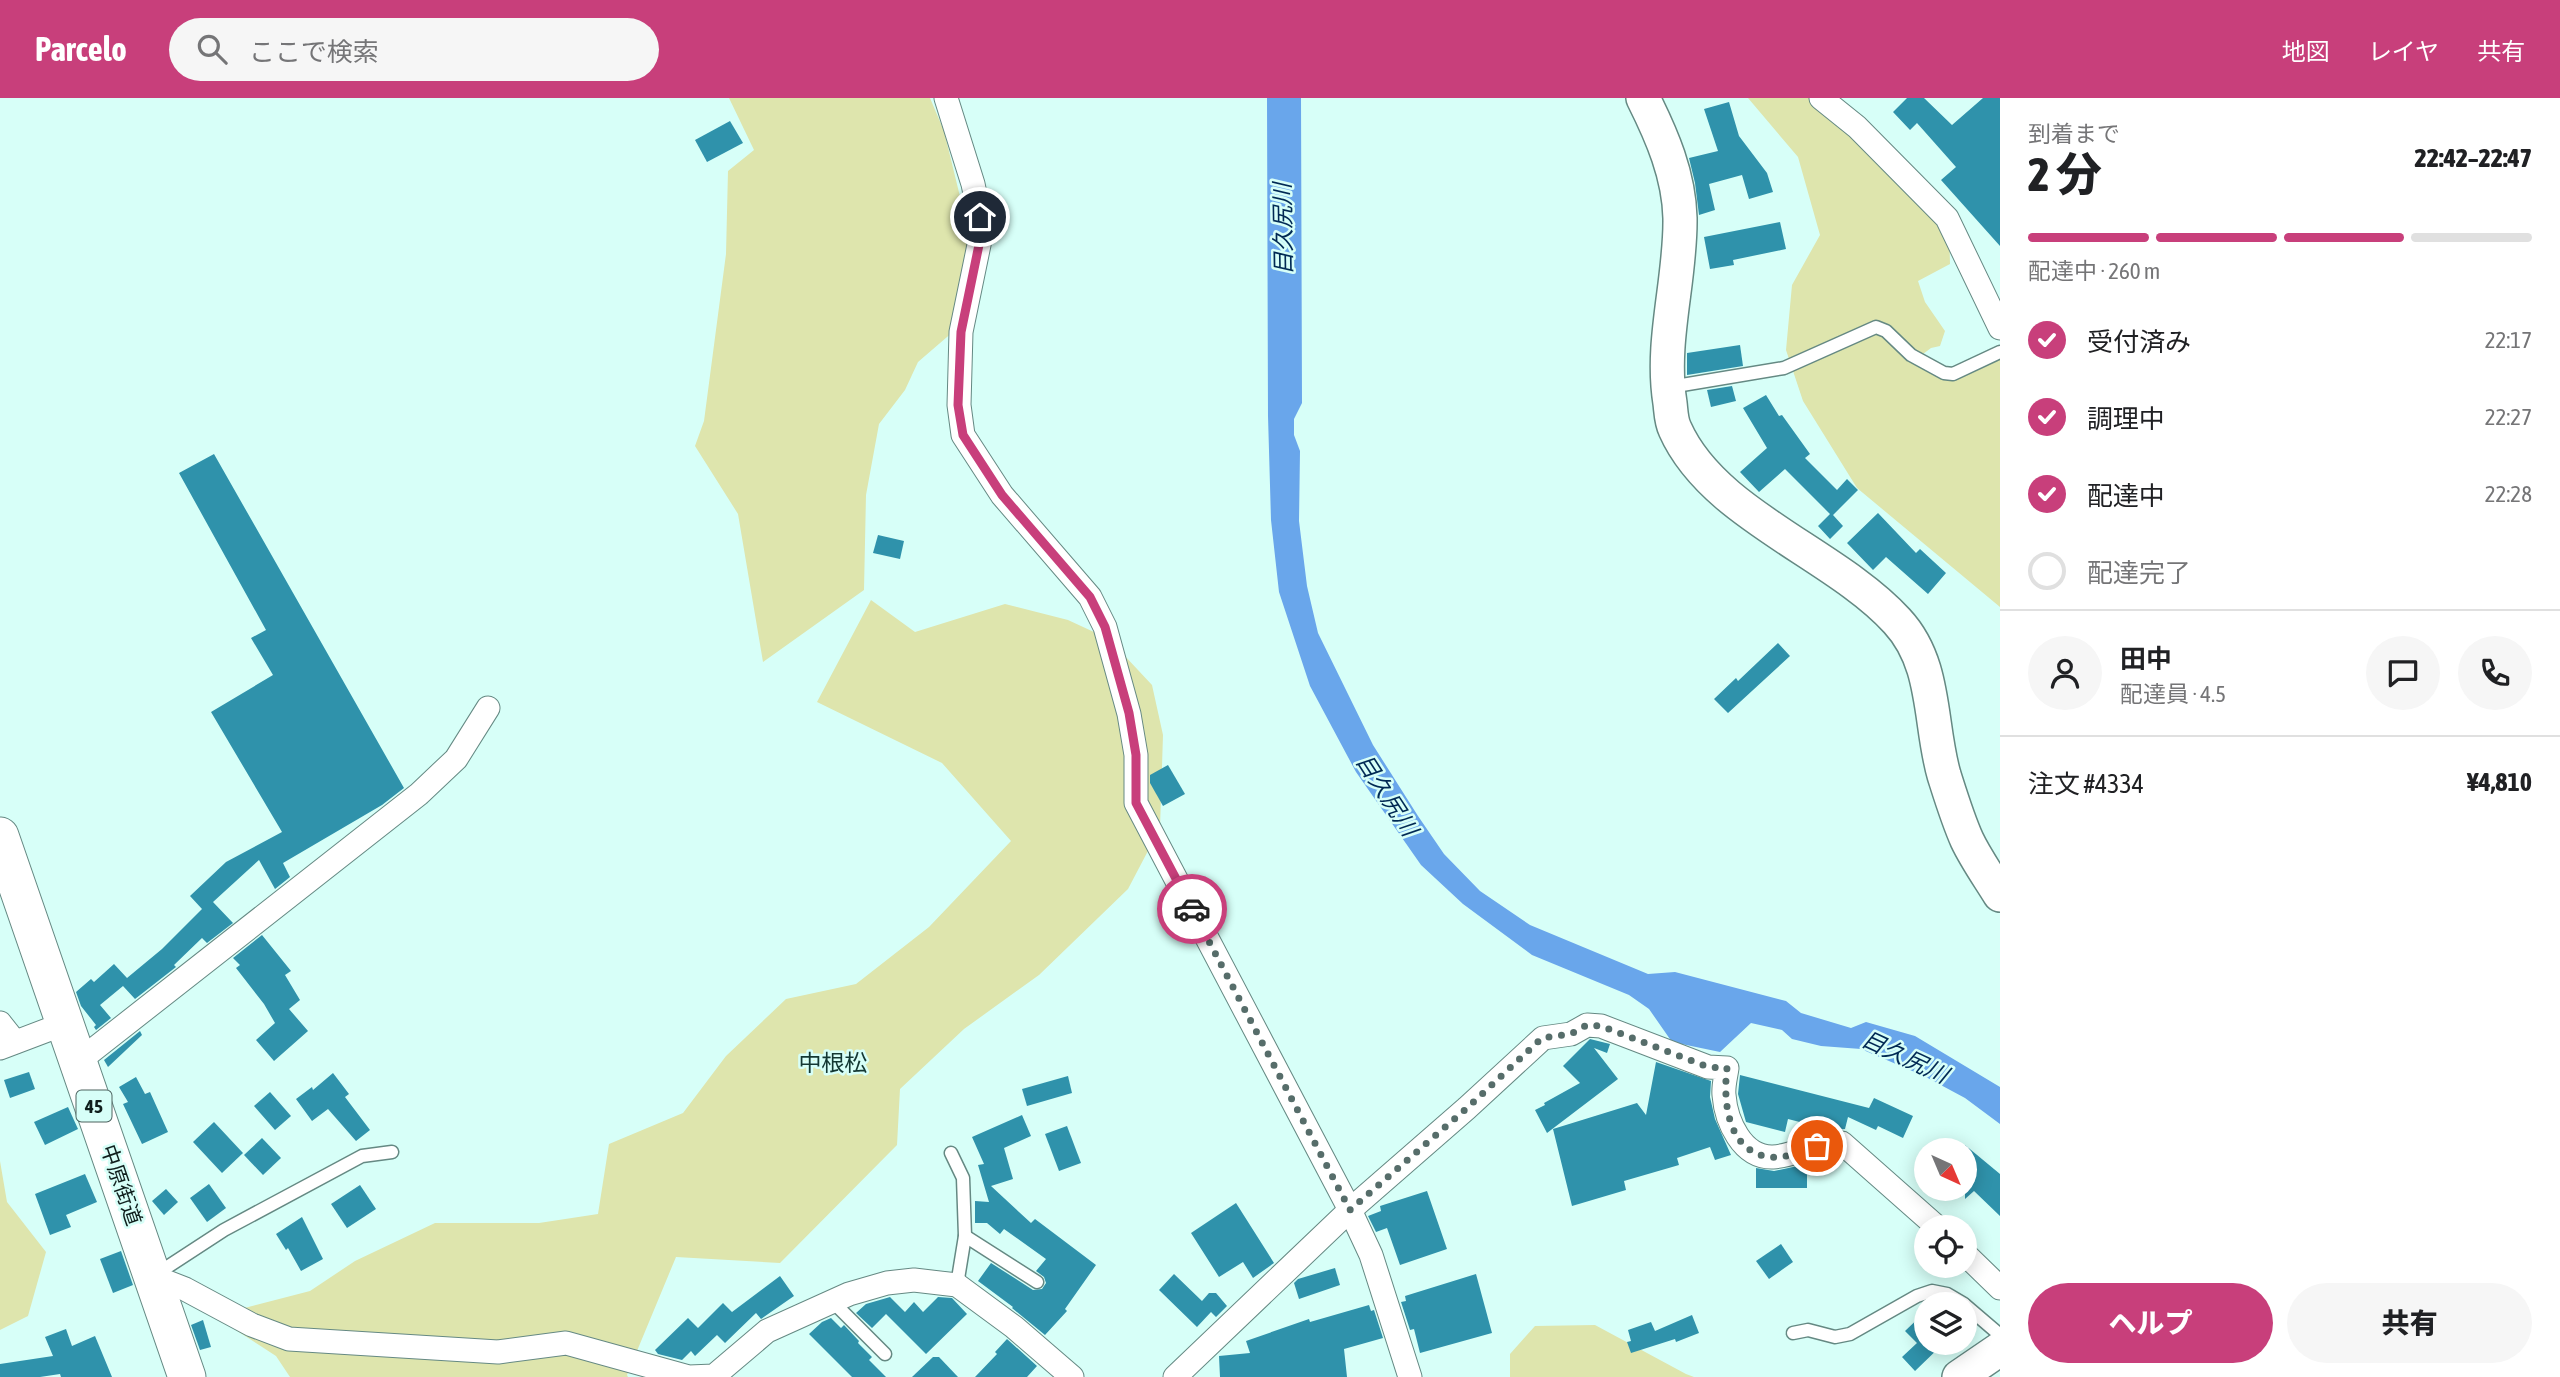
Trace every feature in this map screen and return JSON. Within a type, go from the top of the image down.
[{"type":"main road","name":"中原街道","points":[[0,836],[187,1377]]},
{"type":"street","points":[[946,98],[973,184],[980,217],[980,240],[961,332],[958,405],[963,435],[1002,495],[1090,597],[1105,627],[1129,713],[1136,755],[1136,803],[1350,1210],[1371,1255],[1410,1377]]},
{"type":"street","points":[[1643,98],[1660,131],[1674,173],[1680,218],[1668,347],[1667,387],[1673,427],[1693,461],[1763,523],[1863,589],[1899,622],[1918,653],[1930,688],[1944,773],[1967,841],[2000,895]]},
{"type":"street","points":[[1821,98],[1857,127],[1947,218],[2000,328]]},
{"type":"street","points":[[79,1061],[419,794],[456,759],[488,708]]},
{"type":"street","points":[[0,1023],[7,1045],[66,1023]]},
{"type":"street","points":[[1175,1377],[1350,1210],[1542,1038],[1571,1034],[1587,1025],[1601,1026],[1708,1067],[1727,1068],[1724,1093],[1727,1114],[1735,1132],[1748,1149],[1769,1157],[1791,1155],[1817,1146],[1842,1143],[1923,1215]]},
{"type":"street","points":[[1977,1266],[2000,1288]]},
{"type":"street","points":[[152,1276],[185,1289],[252,1325],[289,1339],[498,1352],[566,1343],[689,1377],[714,1376],[767,1331],[849,1294],[887,1283],[914,1280],[957,1285],[1014,1327],[1072,1377]]},
{"type":"street","points":[[1959,1377],[2000,1349]]},
{"type":"lane","points":[[1667,387],[1784,368],[1876,327],[1886,331],[1911,355],[1944,373],[1953,374],[2000,352]]},
{"type":"lane","points":[[152,1276],[224,1230],[362,1156],[392,1152]]},
{"type":"lane","points":[[951,1153],[963,1178],[965,1236],[957,1285]]},
{"type":"lane","points":[[965,1236],[1037,1282]]},
{"type":"lane","points":[[1793,1333],[1808,1330],[1835,1337],[1850,1334],[1914,1298]]},
{"type":"lane","points":[[833,1302],[885,1354]]},
{"type":"lane","points":[[1977,1315],[2000,1335]]},
{"type":"green space","points":[[729,98],[930,98],[944,131],[965,217],[970,278],[954,331],[918,362],[905,390],[879,424],[866,495],[864,590],[763,662],[738,514],[695,446],[704,421],[726,254],[728,171],[754,150]]},
{"type":"green space","points":[[1748,98],[1811,98],[1949,223],[1950,264],[1918,281],[1925,302],[1945,331],[1940,346],[1923,354],[1935,367],[1947,368],[2000,358],[2000,607],[1857,488],[1803,401],[1786,350],[1792,285],[1820,235],[1798,157]]},
{"type":"green space","points":[[871,600],[915,632],[1005,604],[1068,620],[1109,639],[1152,685],[1163,735],[1160,828],[1128,889],[1039,975],[964,1029],[900,1089],[897,1145],[780,1263],[676,1257],[628,1377],[290,1377],[276,1356],[214,1316],[310,1291],[355,1261],[435,1223],[539,1223],[598,1214],[609,1144],[683,1113],[726,1056],[786,999],[856,984],[929,927],[1011,841],[942,763],[817,702]]},
{"type":"green space","points":[[0,1161],[7,1202],[46,1252],[28,1316],[0,1330]]},
{"type":"green space","points":[[1595,1325],[1694,1377],[1510,1377],[1510,1354],[1535,1326]]},
{"type":"water","name":"目久尻川","points":[[1267,98],[1301,98],[1302,403],[1294,419],[1294,435],[1300,451],[1299,521],[1307,586],[1318,633],[1373,745],[1444,854],[1480,891],[1530,925],[1648,974],[1675,972],[1786,1001],[1801,1013],[1851,1028],[1866,1022],[1915,1036],[2000,1087],[2000,1124],[1965,1098],[1924,1076],[1861,1049],[1821,1046],[1792,1039],[1782,1030],[1751,1023],[1720,1052],[1672,1042],[1649,1009],[1629,995],[1532,955],[1463,904],[1421,865],[1356,772],[1310,686],[1279,592],[1271,520],[1268,416]]},
{"type":"building","points":[[1907,98],[1924,98],[1952,125],[1983,98],[2000,98],[2000,246],[1941,180],[1956,167],[1917,123],[1910,130],[1893,112]]},
{"type":"building","points":[[1729,102],[1739,136],[1767,173],[1773,192],[1749,199],[1742,175],[1709,184],[1715,210],[1699,215],[1689,158],[1718,151],[1704,109]]},
{"type":"building","points":[[730,121],[743,143],[707,162],[695,140]]},
{"type":"building","points":[[1780,222],[1786,249],[1733,260],[1734,265],[1710,269],[1704,237]]},
{"type":"building","points":[[1740,345],[1743,366],[1687,375],[1687,353]]},
{"type":"building","points":[[1732,386],[1736,401],[1711,407],[1707,390]]},
{"type":"building","points":[[1766,395],[1779,416],[1782,415],[1810,454],[1805,458],[1837,490],[1847,479],[1858,490],[1833,515],[1843,526],[1830,539],[1818,526],[1830,514],[1785,469],[1759,492],[1740,472],[1767,448],[1743,408]]},
{"type":"building","points":[[214,454],[404,788],[382,805],[283,863],[290,877],[275,889],[259,860],[213,902],[233,923],[207,943],[202,938],[174,965],[176,967],[135,999],[123,986],[100,1005],[111,1018],[96,1030],[96,1025],[81,1006],[76,992],[91,979],[94,982],[114,964],[127,978],[162,949],[202,909],[190,896],[226,862],[282,832],[211,712],[273,675],[251,638],[266,630],[179,473]]},
{"type":"building","points":[[1878,513],[1916,553],[1920,549],[1946,573],[1928,594],[1886,557],[1873,570],[1847,543]]},
{"type":"building","points":[[878,535],[904,541],[900,559],[873,553]]},
{"type":"building","points":[[1778,643],[1790,656],[1728,713],[1714,699],[1736,678],[1738,681]]},
{"type":"building","points":[[1168,765],[1185,794],[1163,806],[1150,783],[1150,775]]},
{"type":"building","points":[[262,935],[291,971],[285,975],[300,1000],[289,1009],[308,1031],[274,1061],[256,1040],[275,1023],[236,968],[240,965],[233,958]]},
{"type":"building","points":[[140,1031],[142,1035],[108,1067],[104,1060]]},
{"type":"building","points":[[1590,1039],[1610,1044],[1607,1053],[1594,1048],[1618,1079],[1547,1133],[1535,1110],[1580,1083],[1563,1066]]},
{"type":"building","points":[[1656,1062],[1711,1081],[1710,1097],[1715,1119],[1731,1155],[1715,1160],[1710,1147],[1677,1158],[1679,1165],[1624,1181],[1626,1190],[1572,1206],[1553,1129],[1637,1103],[1646,1115]]},
{"type":"building","points":[[29,1072],[35,1089],[10,1098],[4,1080]]},
{"type":"building","points":[[333,1073],[349,1094],[345,1097],[370,1130],[356,1141],[328,1109],[312,1121],[296,1099],[312,1087],[313,1090]]},
{"type":"building","points":[[1740,1075],[1869,1108],[1874,1098],[1913,1116],[1903,1138],[1878,1126],[1876,1130],[1848,1117],[1845,1129],[1831,1130],[1788,1119],[1785,1132],[1746,1122],[1738,1094]]},
{"type":"building","points":[[1068,1076],[1072,1093],[1027,1106],[1022,1089]]},
{"type":"building","points":[[136,1077],[145,1094],[150,1092],[168,1132],[142,1144],[123,1104],[128,1102],[119,1087]]},
{"type":"building","points":[[270,1092],[291,1116],[275,1130],[254,1106]]},
{"type":"building","points":[[68,1107],[78,1129],[45,1145],[34,1122]]},
{"type":"building","points":[[1022,1115],[1031,1136],[1004,1148],[1013,1179],[991,1186],[1031,1223],[1035,1219],[1096,1265],[1065,1309],[1067,1311],[1045,1335],[978,1281],[991,1263],[1033,1290],[1042,1289],[1046,1283],[1044,1277],[1036,1271],[1046,1259],[1004,1229],[1000,1234],[987,1223],[975,1223],[975,1201],[989,1202],[978,1165],[984,1164],[972,1137]]},
{"type":"building","points":[[214,1122],[243,1153],[222,1173],[193,1142]]},
{"type":"building","points":[[1067,1126],[1081,1163],[1059,1171],[1045,1134]]},
{"type":"building","points":[[262,1138],[281,1158],[263,1175],[244,1155]]},
{"type":"building","points":[[1978,1156],[2000,1174],[2000,1216],[1978,1195]]},
{"type":"building","points":[[1807,1164],[1807,1188],[1756,1188],[1756,1168],[1774,1171]]},
{"type":"building","points":[[85,1174],[97,1202],[66,1215],[71,1227],[50,1235],[35,1194]]},
{"type":"building","points":[[209,1184],[226,1208],[207,1222],[190,1198]]},
{"type":"building","points":[[360,1185],[376,1209],[347,1228],[331,1204]]},
{"type":"building","points":[[166,1189],[178,1202],[164,1215],[152,1201]]},
{"type":"building","points":[[1427,1191],[1447,1249],[1400,1265],[1387,1228],[1376,1232],[1368,1216],[1381,1211],[1380,1206]]},
{"type":"building","points":[[1236,1203],[1274,1263],[1253,1278],[1243,1262],[1219,1277],[1191,1233]]},
{"type":"building","points":[[302,1217],[323,1259],[301,1271],[288,1248],[286,1250],[276,1234]]},
{"type":"building","points":[[1781,1244],[1793,1262],[1769,1279],[1756,1261]]},
{"type":"building","points":[[121,1251],[133,1285],[113,1293],[100,1259]]},
{"type":"building","points":[[1335,1268],[1340,1285],[1299,1299],[1294,1283],[1298,1279]]},
{"type":"building","points":[[1174,1274],[1202,1301],[1209,1293],[1216,1293],[1227,1306],[1216,1317],[1211,1312],[1197,1327],[1159,1290]]},
{"type":"building","points":[[1476,1274],[1492,1333],[1420,1353],[1414,1329],[1410,1330],[1401,1302],[1406,1301],[1405,1296]]},
{"type":"building","points":[[780,1276],[794,1296],[761,1319],[756,1313],[725,1343],[717,1335],[695,1356],[691,1351],[682,1360],[658,1354],[655,1350],[688,1318],[698,1328],[723,1303],[732,1312]]},
{"type":"building","points":[[890,1297],[905,1312],[914,1302],[923,1312],[938,1297],[952,1298],[967,1314],[926,1354],[886,1314],[872,1328],[856,1313],[866,1304]]},
{"type":"building","points":[[1369,1305],[1371,1311],[1374,1310],[1383,1338],[1344,1349],[1347,1377],[1220,1377],[1219,1356],[1250,1353],[1246,1341],[1309,1319],[1310,1322]]},
{"type":"building","points":[[1692,1315],[1699,1333],[1676,1342],[1675,1339],[1631,1353],[1627,1342],[1631,1341],[1628,1330],[1651,1322],[1655,1331]]},
{"type":"building","points":[[831,1318],[841,1328],[844,1325],[859,1341],[872,1357],[869,1360],[886,1377],[852,1377],[809,1334]]},
{"type":"building","points":[[203,1320],[211,1347],[200,1350],[191,1325]]},
{"type":"building","points":[[1914,1322],[1914,1340],[1905,1331]]},
{"type":"building","points":[[66,1329],[72,1346],[95,1336],[112,1377],[61,1377],[60,1374],[0,1377],[0,1364],[53,1356],[45,1337]]},
{"type":"building","points":[[1007,1339],[1037,1366],[1027,1377],[975,1377],[997,1354],[995,1352]]},
{"type":"building","points":[[1914,1346],[1914,1355],[1932,1355],[1915,1371],[1902,1357]]},
{"type":"building","points":[[933,1357],[939,1357],[958,1377],[912,1377]]},
{"type":"way so far","points":[[1192,909],[1350,1210],[1542,1038],[1571,1034],[1587,1025],[1601,1026],[1708,1067],[1727,1068],[1724,1093],[1727,1114],[1735,1132],[1748,1149],[1769,1157],[1791,1155],[1817,1146]]},
{"type":"district","name":"中根松","points":[[833,1063]]},
{"type":"route","points":[[980,217],[980,240],[961,332],[958,405],[963,435],[1002,495],[1090,597],[1105,627],[1129,713],[1136,755],[1136,803],[1192,909]]}]
